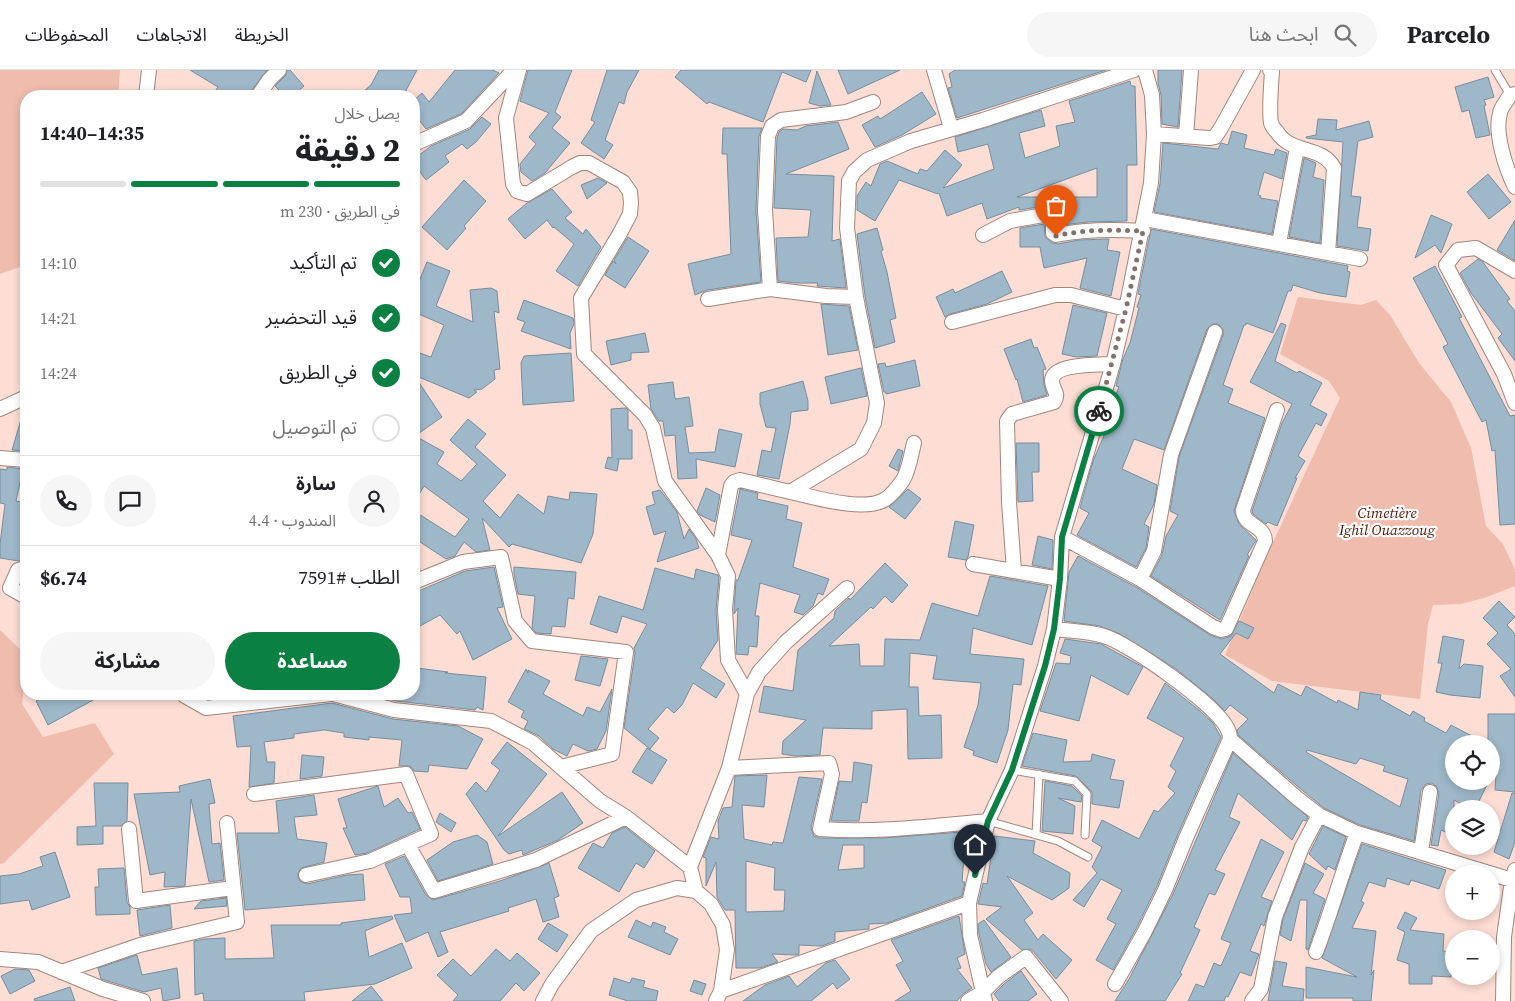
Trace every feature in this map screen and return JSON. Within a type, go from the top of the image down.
[{"type":"street","points":[[147,90],[149,70]]},
{"type":"street","points":[[262,90],[269,80],[280,70]]},
{"type":"street","points":[[420,141],[466,121],[514,70]]},
{"type":"street","points":[[519,70],[506,118],[513,184],[517,191],[527,194],[572,167],[580,163],[589,163],[624,182],[630,192],[630,214],[580,298],[584,354],[645,415],[653,428],[665,481],[718,555],[728,576],[725,609],[728,660],[747,694]]},
{"type":"street","points":[[934,70],[951,128]]},
{"type":"street","points":[[790,492],[860,449],[874,423],[877,403],[856,297],[847,228],[849,181],[854,172],[867,160],[911,141],[983,120],[1134,70]]},
{"type":"street","points":[[984,996],[970,935],[969,902],[988,821],[1012,770],[1045,666],[1054,629],[1060,579],[1062,537],[1113,364],[1144,225],[1151,183],[1154,134],[1152,95],[1145,70]]},
{"type":"street","points":[[1186,136],[1192,70]]},
{"type":"street","points":[[1154,134],[1215,137],[1253,70]]},
{"type":"street","points":[[1270,70],[1272,72],[1271,124],[1282,140],[1297,148],[1324,155],[1330,160],[1334,168],[1328,252]]},
{"type":"street","points":[[1512,95],[1500,113],[1499,141],[1510,163],[1508,172],[1515,187]]},
{"type":"street","points":[[770,289],[765,210],[768,136],[772,126],[780,120],[846,112],[873,102]]},
{"type":"street","points":[[1279,243],[1297,148]]},
{"type":"street","points":[[983,235],[1010,222],[1049,214],[1053,216],[1053,232],[1056,236],[1072,232],[1144,225],[1279,243],[1360,259]]},
{"type":"street","points":[[1515,271],[1476,248],[1458,250],[1446,265],[1504,374],[1515,403]]},
{"type":"street","points":[[708,299],[770,289],[826,296],[856,297]]},
{"type":"street","points":[[952,322],[1055,294],[1126,309]]},
{"type":"street","points":[[1140,579],[1154,551],[1170,455],[1215,332]]},
{"type":"street","points":[[1014,571],[1009,502],[1007,421],[1012,414],[1054,402],[1057,394],[1052,383],[1052,377],[1057,372],[1078,366],[1113,364]]},
{"type":"street","points":[[0,409],[20,400]]},
{"type":"street","points":[[1062,537],[1140,579],[1213,627],[1221,630],[1226,629],[1265,541],[1265,535],[1246,520],[1243,510],[1277,410]]},
{"type":"street","points":[[718,555],[731,486],[734,482],[740,480],[852,505],[874,503],[885,500],[903,480],[914,443]]},
{"type":"street","points":[[0,458],[20,460]]},
{"type":"street","points":[[420,580],[463,562],[500,557],[515,621],[532,641],[626,652],[615,724],[616,738],[612,754],[561,767]]},
{"type":"street","points":[[973,564],[1060,579]]},
{"type":"street","points":[[20,570],[18,570],[10,588],[20,594]]},
{"type":"street","points":[[696,892],[690,867],[729,768],[747,694],[759,672],[786,642],[847,588]]},
{"type":"street","points":[[1054,629],[1104,635],[1123,644],[1206,702],[1227,728],[1230,739],[1319,815],[1357,833],[1421,852],[1513,875],[1504,937],[1503,1001]]},
{"type":"street","points":[[192,700],[206,708],[278,700]]},
{"type":"street","points":[[355,700],[394,710],[491,721],[533,743],[600,801],[626,817],[690,867]]},
{"type":"street","points":[[1115,984],[1144,934],[1165,890],[1230,739]]},
{"type":"street","points":[[729,768],[829,763],[832,774],[820,829],[858,831],[988,821]]},
{"type":"street","points":[[254,794],[406,774],[431,834],[370,862],[306,875]]},
{"type":"street","points":[[1421,852],[1430,792]]},
{"type":"street","points":[[1252,1001],[1261,989],[1275,917],[1281,900],[1302,847],[1319,815]]},
{"type":"street","points":[[408,844],[434,890],[536,860],[626,817]]},
{"type":"street","points":[[61,972],[140,945],[237,922],[227,823]]},
{"type":"street","points":[[128,829],[136,901],[233,888]]},
{"type":"street","points":[[1316,952],[1330,916],[1357,833]]},
{"type":"street","points":[[543,1001],[552,984],[591,931],[636,900],[677,888],[696,892],[711,904],[723,925],[727,950],[718,996]]},
{"type":"street","points":[[718,996],[969,902]]},
{"type":"street","points":[[968,1001],[984,996],[998,976],[1026,957],[1061,1001]]},
{"type":"street","points":[[0,959],[38,962],[61,972],[100,995],[143,1001]]},
{"type":"lane","points":[[1495,70],[1512,95]]},
{"type":"lane","points":[[1012,770],[1075,781],[1087,794],[1085,835]]},
{"type":"lane","points":[[1036,835],[1039,774]]},
{"type":"lane","points":[[988,821],[1058,841],[1088,857]]},
{"type":"green space","points":[[0,70],[120,70],[118,90],[20,90],[20,267],[0,274]]},
{"type":"green space","name":"Cimetière Ighil Ouazzoug","points":[[1298,297],[1361,305],[1376,300],[1390,315],[1419,363],[1451,402],[1471,448],[1486,526],[1503,544],[1515,570],[1515,586],[1484,598],[1461,604],[1433,605],[1428,624],[1420,699],[1272,681],[1225,655],[1268,553],[1340,398],[1329,381],[1280,354]]},
{"type":"green space","points":[[0,630],[20,649],[20,700],[22,700],[22,704],[43,737],[95,723],[114,754],[4,863],[0,864]]},
{"type":"building","points":[[190,70],[267,70],[252,90],[216,90],[218,87]]},
{"type":"building","points":[[288,70],[290,70],[304,86],[300,90],[279,90],[275,86]]},
{"type":"building","points":[[379,70],[417,70],[406,90],[365,90],[371,85]]},
{"type":"building","points":[[455,70],[493,70],[499,73],[461,114],[426,129],[420,121],[420,95],[422,93],[429,102]]},
{"type":"building","points":[[528,70],[572,70],[555,112],[561,117],[552,128],[570,143],[545,173],[532,181],[521,172],[520,164],[536,144],[529,137],[549,113],[520,101]]},
{"type":"building","points":[[607,70],[639,70],[627,92],[624,104],[619,102],[605,140],[613,145],[604,159],[581,143],[595,122],[591,120]]},
{"type":"building","points":[[681,70],[811,70],[806,82],[782,72],[763,122],[709,102],[707,104],[675,77]]},
{"type":"building","points":[[838,70],[900,70],[848,94]]},
{"type":"building","points":[[955,70],[1106,70],[957,118],[948,88],[952,87],[949,74]]},
{"type":"building","points":[[1158,70],[1182,70],[1178,127],[1162,124]]},
{"type":"building","points":[[817,71],[831,105],[820,106],[809,103]]},
{"type":"building","points":[[1488,77],[1494,97],[1484,100],[1490,135],[1476,138],[1469,110],[1462,112],[1455,87]]},
{"type":"building","points":[[1130,81],[1131,86],[1135,86],[1137,165],[1127,165],[1127,221],[1062,225],[1061,213],[1051,205],[1019,210],[1019,207],[987,219],[982,203],[947,216],[939,193],[899,180],[875,221],[857,210],[857,196],[866,182],[871,186],[880,164],[887,161],[918,174],[920,169],[927,171],[945,150],[962,165],[943,188],[994,169],[988,144],[958,152],[955,137],[1041,110],[1045,126],[1019,133],[1025,158],[1060,146],[1056,126],[1075,122],[1069,101]],"holes":[[[1097,168],[1097,197],[1017,197]]]},
{"type":"building","points":[[922,92],[936,114],[902,135],[875,147],[862,125],[878,116],[880,119]]},
{"type":"building","points":[[482,117],[491,124],[476,142],[467,149],[462,144],[445,156],[449,162],[426,180],[420,172],[420,154],[431,146],[470,129]]},
{"type":"building","points":[[1318,119],[1337,120],[1336,130],[1369,121],[1373,137],[1358,141],[1351,196],[1361,197],[1357,227],[1371,229],[1368,251],[1337,246],[1343,142],[1306,138],[1316,135]]},
{"type":"building","points":[[838,122],[849,149],[786,174],[834,176],[832,241],[840,239],[846,288],[817,286],[818,283],[778,281],[776,238],[808,237],[811,210],[774,208],[777,138],[779,132],[783,129],[797,130],[806,126]]},
{"type":"building","points":[[723,128],[762,128],[759,136],[756,210],[761,282],[707,290],[695,295],[688,264],[731,254],[727,154],[722,154]]},
{"type":"building","points":[[1232,131],[1247,135],[1244,148],[1274,155],[1276,149],[1287,153],[1282,179],[1264,172],[1258,195],[1261,196],[1260,198],[1278,201],[1272,234],[1154,212],[1160,184],[1163,143],[1218,149],[1221,143],[1228,145]]},
{"type":"building","points":[[1304,158],[1316,163],[1313,177],[1324,180],[1320,243],[1289,237]]},
{"type":"building","points":[[1488,174],[1511,202],[1489,219],[1467,192]]},
{"type":"building","points":[[598,178],[607,183],[587,199],[581,185]]},
{"type":"building","points":[[464,180],[486,201],[464,226],[466,228],[447,250],[422,227]]},
{"type":"building","points":[[552,189],[572,212],[565,218],[583,234],[586,229],[601,247],[578,286],[556,271],[574,244],[553,228],[547,220],[525,239],[508,219],[527,203]]},
{"type":"building","points":[[1431,215],[1452,224],[1441,253],[1435,245],[1415,258]]},
{"type":"building","points":[[1515,220],[1515,261],[1497,250]]},
{"type":"building","points":[[1044,224],[1045,237],[1052,243],[1109,239],[1107,250],[1120,252],[1111,296],[1080,288],[1087,258],[1044,268],[1040,247],[1020,247],[1020,228]]},
{"type":"building","points":[[877,228],[896,318],[890,320],[895,342],[875,348],[865,296],[857,234]]},
{"type":"building","points":[[1151,229],[1348,266],[1347,271],[1350,272],[1346,297],[1320,293],[1293,285],[1291,291],[1288,291],[1273,333],[1246,323],[1244,325],[1223,385],[1233,389],[1228,403],[1265,418],[1234,511],[1239,524],[1256,540],[1247,555],[1249,556],[1220,620],[1151,576],[1162,555],[1166,536],[1178,515],[1170,511],[1179,457],[1223,335],[1223,330],[1218,324],[1213,324],[1207,329],[1164,450],[1134,439],[1122,469],[1157,485],[1154,504],[1144,524],[1149,527],[1146,548],[1136,567],[1077,535],[1089,513],[1080,508],[1093,461],[1117,406],[1112,404],[1119,387],[1116,386],[1139,308],[1137,307],[1141,295],[1138,294]]},
{"type":"building","points":[[628,237],[649,251],[625,288],[605,275],[613,261],[616,264],[614,260]]},
{"type":"building","points":[[1478,259],[1482,261],[1510,299],[1507,301],[1515,311],[1515,361],[1498,338],[1502,334],[1471,293],[1460,273]]},
{"type":"building","points":[[427,262],[450,271],[436,306],[473,322],[470,290],[491,288],[497,291],[499,313],[494,311],[500,369],[494,370],[495,379],[482,389],[474,390],[477,392],[469,398],[420,378],[420,353],[431,357],[444,325],[420,315],[420,279]]},
{"type":"building","points":[[1435,266],[1462,317],[1459,318],[1510,416],[1515,415],[1515,524],[1500,525],[1495,450],[1492,451],[1486,420],[1482,422],[1443,347],[1448,344],[1413,278]]},
{"type":"building","points":[[1002,271],[1012,292],[987,304],[945,317],[936,297],[953,289],[955,293]]},
{"type":"building","points":[[524,300],[573,318],[574,324],[570,333],[571,349],[521,331],[525,322],[517,319]]},
{"type":"building","points":[[821,304],[849,306],[858,350],[828,355]]},
{"type":"building","points":[[1073,305],[1107,313],[1097,356],[1077,357],[1062,354]]},
{"type":"building","points":[[1281,323],[1286,325],[1275,361],[1297,373],[1299,371],[1322,383],[1310,405],[1327,414],[1321,426],[1316,423],[1298,456],[1305,461],[1295,478],[1297,478],[1277,526],[1268,522],[1266,524],[1253,514],[1252,511],[1282,423],[1292,404],[1250,382]]},
{"type":"building","points":[[645,333],[649,352],[631,353],[631,360],[611,365],[606,341]]},
{"type":"building","points":[[1031,339],[1034,348],[1037,347],[1046,369],[1043,370],[1047,395],[1023,402],[1017,379],[1004,349]]},
{"type":"building","points":[[571,353],[574,401],[523,405],[521,363],[524,356]]},
{"type":"building","points":[[915,360],[920,386],[886,394],[878,364],[885,363],[886,367]]},
{"type":"building","points":[[861,368],[867,396],[831,404],[825,377]]},
{"type":"building","points":[[803,381],[808,401],[808,410],[791,412],[779,479],[757,475],[762,450],[771,452],[776,428],[766,427],[760,404],[760,393]]},
{"type":"building","points":[[673,382],[675,399],[689,397],[693,426],[685,427],[689,453],[715,452],[719,429],[742,434],[735,467],[696,459],[697,478],[678,479],[675,435],[665,436],[663,421],[659,421],[651,409],[648,385]]},
{"type":"building","points":[[420,384],[442,417],[420,432]]},
{"type":"building","points":[[626,408],[628,410],[628,430],[632,430],[632,459],[617,459],[619,460],[617,471],[605,468],[608,457],[612,458],[611,409]]},
{"type":"building","points":[[468,419],[486,434],[475,447],[506,475],[483,501],[500,518],[518,494],[544,514],[548,496],[569,500],[570,492],[597,494],[593,534],[581,563],[512,544],[509,547],[482,518],[490,550],[476,552],[464,542],[455,556],[446,559],[420,542],[420,515],[455,537],[469,519],[424,486],[420,493],[420,439],[444,452],[437,464],[461,481],[477,464],[450,440]]},
{"type":"building","points":[[20,423],[20,451],[12,450]]},
{"type":"building","points":[[1016,443],[1039,443],[1039,472],[1032,472],[1033,501],[1018,502]]},
{"type":"building","points":[[898,449],[903,451],[898,471],[889,466]]},
{"type":"building","points":[[7,467],[20,469],[20,483],[16,501],[20,502],[19,561],[0,558],[5,504],[0,503],[0,469],[7,470]]},
{"type":"building","points":[[706,488],[720,495],[715,522],[700,515],[697,511]]},
{"type":"building","points":[[740,489],[758,493],[757,499],[788,506],[786,519],[802,523],[793,567],[829,579],[823,595],[818,593],[813,606],[803,615],[794,612],[800,595],[760,583],[755,616],[759,616],[757,647],[749,646],[748,655],[736,654],[738,608],[734,614],[736,580],[738,580],[752,540],[731,535]]},
{"type":"building","points":[[908,489],[921,499],[905,519],[889,507]]},
{"type":"building","points":[[660,490],[677,512],[684,539],[689,529],[696,539],[699,548],[657,562],[666,531],[654,535],[646,507],[655,504],[652,492]]},
{"type":"building","points":[[955,521],[974,525],[966,560],[948,557]]},
{"type":"building","points":[[1038,536],[1053,540],[1052,569],[1032,565]]},
{"type":"building","points":[[1078,556],[1136,587],[1210,635],[1222,639],[1231,636],[1239,621],[1254,628],[1248,639],[1236,633],[1220,654],[1274,693],[1278,684],[1301,696],[1306,686],[1337,703],[1338,700],[1358,710],[1360,692],[1381,695],[1380,699],[1410,716],[1413,711],[1425,718],[1424,721],[1446,733],[1451,725],[1470,735],[1445,735],[1445,790],[1484,790],[1480,800],[1445,800],[1445,832],[1441,830],[1438,846],[1431,845],[1439,793],[1436,786],[1432,783],[1426,784],[1421,790],[1414,841],[1360,825],[1324,808],[1238,735],[1237,730],[1248,719],[1230,705],[1225,711],[1176,669],[1120,634],[1100,626],[1064,621],[1069,572]],"holes":[[[1307,750],[1356,764],[1360,758],[1385,766],[1383,771],[1408,779],[1400,807],[1306,752]]]},
{"type":"building","points":[[885,563],[908,585],[892,603],[885,596],[873,609],[871,607],[829,646],[859,644],[860,666],[884,666],[885,639],[920,640],[932,603],[978,616],[990,576],[1048,586],[1032,645],[973,628],[970,654],[1024,659],[1021,685],[1013,684],[1008,730],[997,763],[973,755],[974,751],[964,747],[978,705],[981,683],[933,679],[937,656],[910,653],[909,687],[918,687],[919,716],[941,715],[942,758],[908,759],[907,709],[872,711],[872,729],[823,728],[820,755],[795,756],[782,754],[783,741],[806,720],[759,712],[764,686],[793,691],[798,650],[834,618],[835,611],[849,598],[850,600]]},
{"type":"building","points":[[494,567],[503,607],[497,608],[512,639],[473,660],[460,631],[457,634],[440,615],[420,626],[420,590],[465,571]]},
{"type":"building","points":[[514,567],[576,572],[574,599],[568,598],[565,627],[552,626],[551,634],[536,633],[532,628],[535,596],[518,594]]},
{"type":"building","points":[[655,568],[694,579],[696,569],[718,575],[716,610],[718,640],[700,668],[725,684],[716,698],[693,683],[682,705],[674,713],[667,707],[648,729],[659,738],[650,749],[624,728],[635,653],[634,648],[647,624],[622,616],[617,633],[590,624],[599,596],[643,610]]},
{"type":"building","points":[[1499,601],[1515,617],[1507,625],[1515,634],[1515,697],[1500,676],[1511,669],[1487,644],[1498,633],[1483,618]]},
{"type":"building","points":[[1443,636],[1464,640],[1459,669],[1464,664],[1483,666],[1480,698],[1436,692],[1442,663],[1438,663]]},
{"type":"building","points":[[1065,639],[1101,644],[1143,667],[1128,695],[1091,675],[1079,721],[1040,711],[1056,663],[1070,664],[1071,656],[1060,653]]},
{"type":"building","points":[[581,656],[608,659],[600,686],[575,680]]},
{"type":"building","points":[[420,668],[486,677],[483,710],[477,707],[475,710],[392,700],[420,700]]},
{"type":"building","points":[[526,669],[528,673],[528,670],[550,681],[543,694],[583,716],[587,707],[600,712],[612,689],[606,731],[597,749],[588,751],[573,744],[567,756],[553,749],[539,736],[524,729],[528,721],[521,717],[524,711],[508,702]]},
{"type":"building","points":[[1165,683],[1213,723],[1221,737],[1157,886],[1113,970],[1096,960],[1116,924],[1107,919],[1122,890],[1101,879],[1084,907],[1073,900],[1097,873],[1092,867],[1102,847],[1092,841],[1102,820],[1139,839],[1154,810],[1158,812],[1175,793],[1168,787],[1176,771],[1170,766],[1184,738],[1147,718]]},
{"type":"building","points":[[38,700],[93,700],[48,725],[36,701]]},
{"type":"building","points":[[332,703],[393,719],[458,726],[483,739],[467,769],[429,765],[428,772],[414,771],[410,766],[399,766],[402,740],[369,737],[369,740],[344,737],[344,733],[324,730],[294,734],[294,738],[264,742],[267,762],[275,762],[274,783],[249,787],[251,746],[237,747],[233,716]]},
{"type":"building","points":[[1488,714],[1515,714],[1515,792],[1495,790],[1500,790],[1500,735],[1488,735]]},
{"type":"building","points":[[1033,733],[1067,740],[1063,762],[1091,761],[1092,754],[1115,760],[1110,779],[1124,781],[1119,808],[1092,804],[1092,792],[1076,776],[1022,766]]},
{"type":"building","points":[[507,742],[547,774],[498,836],[562,792],[583,823],[558,840],[523,855],[522,850],[509,854],[504,850],[466,794],[476,782],[486,792],[500,770],[491,763]]},
{"type":"building","points":[[647,748],[667,760],[652,784],[632,772]]},
{"type":"building","points":[[1233,753],[1308,817],[1306,821],[1303,820],[1292,840],[1238,793],[1229,817],[1240,822],[1215,870],[1225,874],[1215,895],[1209,893],[1194,927],[1200,930],[1180,973],[1182,974],[1165,1001],[1115,1001],[1129,979],[1173,894]]},
{"type":"building","points":[[302,755],[324,757],[322,776],[300,779]]},
{"type":"building","points":[[854,762],[872,765],[867,803],[862,802],[859,821],[831,821],[839,781],[852,782]]},
{"type":"building","points":[[767,775],[764,807],[742,805],[744,839],[772,845],[773,842],[783,843],[799,777],[822,779],[811,828],[814,836],[819,838],[883,838],[975,831],[974,844],[965,844],[962,882],[965,882],[962,896],[887,923],[869,924],[869,929],[835,932],[835,941],[822,946],[799,945],[799,954],[796,955],[772,954],[778,962],[760,968],[736,968],[735,910],[725,910],[717,897],[716,862],[706,886],[706,858],[703,857],[711,837],[719,839],[718,821],[723,808],[732,807],[735,776]],"holes":[[[843,845],[864,845],[864,868],[838,870]],[[746,861],[775,868],[774,890],[785,890],[784,911],[746,912]]]},
{"type":"building","points":[[210,779],[215,803],[209,804],[212,844],[220,843],[224,880],[209,882],[191,799],[185,886],[164,887],[165,872],[150,875],[134,794],[180,792],[179,786]]},
{"type":"building","points":[[1045,781],[1072,786],[1082,796],[1081,802],[1058,798],[1075,806],[1073,834],[1042,831]]},
{"type":"building","points":[[94,783],[128,783],[127,821],[121,826],[103,826],[103,844],[77,845],[77,827],[96,826]]},
{"type":"building","points":[[378,786],[384,807],[398,798],[408,813],[412,812],[420,829],[367,853],[355,855],[343,828],[347,828],[338,799]]},
{"type":"building","points":[[1512,793],[1515,793],[1515,842],[1509,859],[1500,855],[1500,832]]},
{"type":"building","points":[[314,795],[317,815],[294,817],[297,839],[327,843],[324,862],[301,868],[298,877],[300,881],[307,884],[347,875],[363,874],[365,900],[245,910],[237,833],[279,833],[276,801]]},
{"type":"building","points":[[440,813],[456,823],[451,832],[436,822]]},
{"type":"building","points":[[1323,826],[1346,837],[1335,870],[1328,866],[1326,870],[1309,854]]},
{"type":"building","points":[[625,827],[655,851],[644,868],[636,863],[619,892],[578,868],[593,843],[603,848],[612,833]]},
{"type":"building","points":[[477,835],[487,842],[493,864],[438,881],[427,860],[453,842]]},
{"type":"building","points":[[994,836],[1035,841],[1033,853],[1070,873],[1069,888],[1052,900],[1007,876],[1033,913],[1024,920],[1038,940],[1043,934],[1072,960],[1056,979],[1033,951],[1029,949],[1022,950],[986,919],[1002,907],[978,904],[983,883],[987,884]]},
{"type":"building","points":[[1261,839],[1284,852],[1261,897],[1272,901],[1264,926],[1261,924],[1250,951],[1259,954],[1251,976],[1240,972],[1228,997],[1226,996],[1224,1001],[1188,1001],[1196,984],[1204,987],[1214,963],[1221,966],[1231,943],[1221,939]]},
{"type":"building","points":[[1362,844],[1445,870],[1439,889],[1411,880],[1409,885],[1387,878],[1385,887],[1369,882],[1361,901],[1364,903],[1352,928],[1376,931],[1371,975],[1374,970],[1371,1001],[1353,1001],[1353,998],[1306,998],[1306,967],[1357,977],[1322,958]]},
{"type":"building","points":[[55,852],[70,897],[32,910],[29,900],[0,904],[0,876],[19,874],[43,866],[40,857]]},
{"type":"building","points":[[404,856],[426,895],[433,900],[500,881],[549,863],[559,896],[554,898],[559,917],[543,922],[536,899],[508,908],[509,911],[440,932],[448,952],[438,957],[428,932],[406,942],[394,915],[412,913],[410,897],[400,897],[385,864]]},
{"type":"building","points":[[1305,863],[1324,874],[1313,893],[1325,899],[1308,950],[1306,949],[1307,900],[1300,900],[1291,941],[1280,935],[1283,919]]},
{"type":"building","points":[[124,868],[130,914],[96,915],[95,887],[99,887],[98,869]]},
{"type":"building","points":[[226,898],[227,906],[194,909],[201,901]]},
{"type":"building","points":[[170,905],[172,928],[140,936],[137,910]]},
{"type":"building","points":[[1405,912],[1417,918],[1410,930],[1444,934],[1445,977],[1432,976],[1432,984],[1409,984],[1409,964],[1397,960],[1405,932],[1397,928]]},
{"type":"building","points":[[392,916],[393,919],[365,931],[369,957],[402,943],[412,968],[375,984],[304,992],[305,1001],[204,1001],[203,993],[195,995],[194,941],[225,938],[225,959],[274,958],[271,925],[341,925],[341,923]]},
{"type":"building","points":[[959,916],[965,954],[957,958],[961,968],[957,969],[972,988],[957,1001],[895,1001],[911,991],[896,965],[903,961],[891,940]]},
{"type":"building","points":[[636,920],[651,927],[653,922],[666,927],[664,932],[678,939],[670,955],[628,937]]},
{"type":"building","points":[[984,920],[1011,957],[991,972],[986,964],[979,934],[978,924]]},
{"type":"building","points":[[548,923],[568,935],[557,952],[538,939]]},
{"type":"building","points":[[496,949],[510,961],[517,953],[540,973],[524,991],[516,983],[500,1001],[453,1001],[458,995],[437,975],[453,959],[471,976]]},
{"type":"building","points":[[137,955],[142,975],[177,968],[180,998],[163,1001],[161,988],[144,992],[101,979],[98,968]]},
{"type":"building","points":[[835,960],[850,979],[837,989],[833,983],[811,1001],[743,1001],[765,985],[789,976],[797,987],[826,963]]},
{"type":"building","points":[[1275,961],[1287,963],[1282,986],[1304,989],[1303,1001],[1268,1001]]},
{"type":"building","points":[[15,969],[29,970],[35,981],[10,994],[1,976]]},
{"type":"building","points":[[1021,971],[1037,994],[1028,1001],[999,1001],[994,994]]},
{"type":"building","points":[[614,978],[630,983],[632,978],[645,981],[643,987],[658,991],[656,1001],[628,1001],[609,995]]},
{"type":"building","points":[[694,980],[706,984],[702,995],[690,991]]},
{"type":"building","points":[[371,986],[383,1001],[352,1001]]},
{"type":"building","points":[[70,987],[75,1001],[35,1001],[34,999]]},
{"type":"way so far","points":[[1056,236],[1072,232],[1106,229],[1143,231],[1113,364],[1099,411]]},
{"type":"route","points":[[975,875],[988,821],[1012,770],[1045,666],[1054,629],[1060,579],[1062,537],[1099,411]]}]
